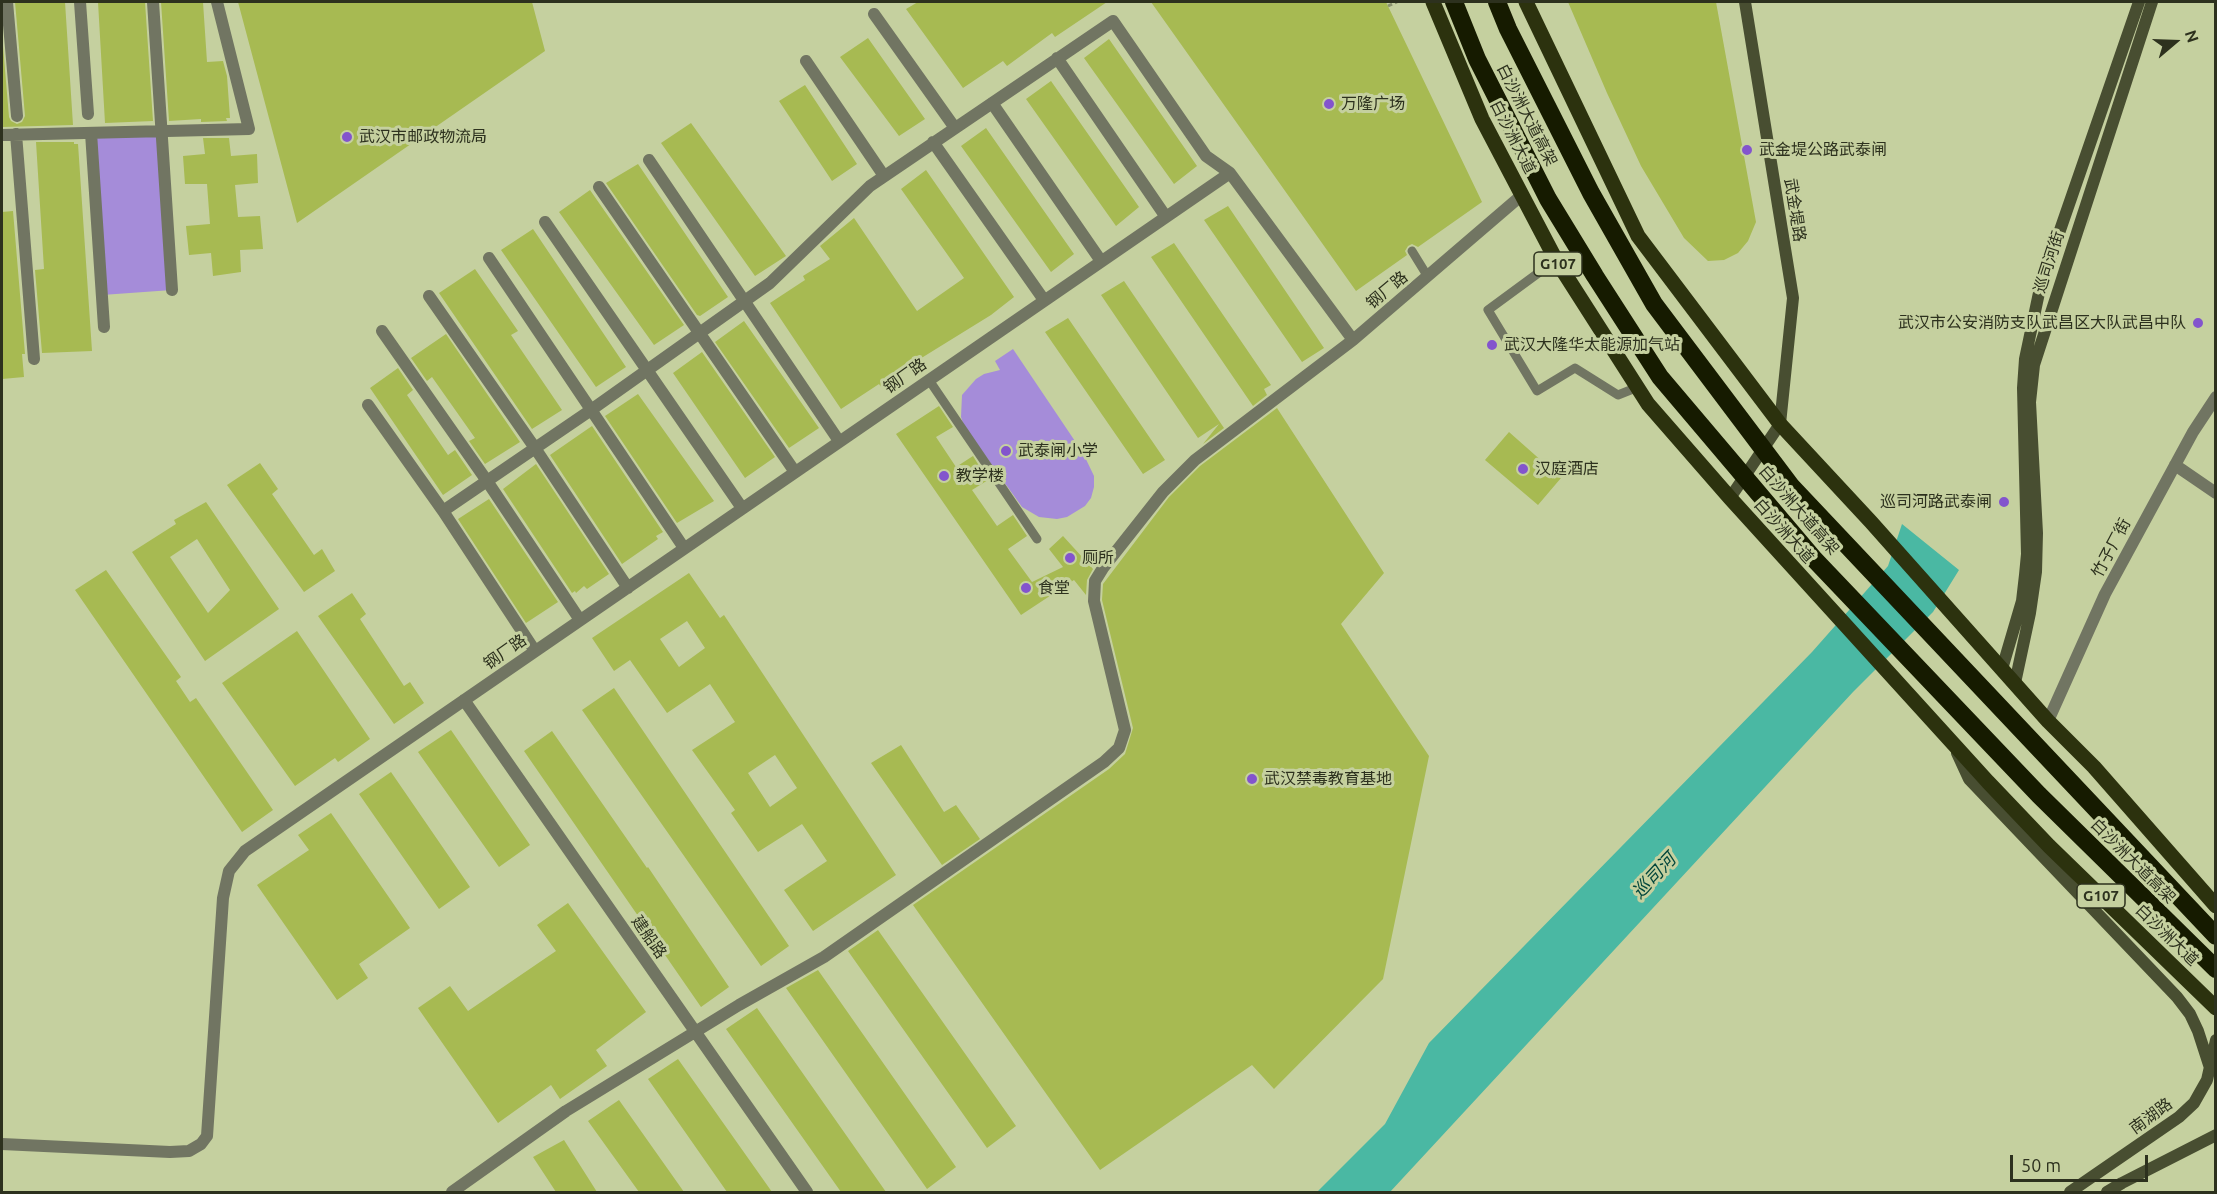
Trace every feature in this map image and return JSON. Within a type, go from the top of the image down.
[{"type":"highway","name":"白沙洲大道高架","points":[[1454,2],[1477,59],[1548,199],[1660,377],[1815,560],[2031,786],[2216,969]]},
{"type":"highway","name":"白沙洲大道高架","points":[[1497,2],[1508,29],[1592,194],[1654,304],[1791,486],[2216,936]]},
{"type":"main road","name":"白沙洲大道","points":[[1433,2],[1482,119],[1556,260],[1648,404],[1730,498],[2049,846],[2216,1008]]},
{"type":"main road","points":[[1526,2],[1638,236],[1780,424],[1871,522],[2048,721],[2094,767],[2216,906]]},
{"type":"street","points":[[7,2],[17,116]]},
{"type":"street","points":[[80,2],[88,114]]},
{"type":"street","points":[[153,2],[172,290]]},
{"type":"street","points":[[2,135],[249,129],[217,2]]},
{"type":"street","name":"武金堤路","points":[[1745,2],[1793,298],[1780,424]]},
{"type":"street","name":"巡司河街","points":[[2002,669],[2022,601],[2027,554],[2023,388],[2025,359],[2040,288],[2139,2]]},
{"type":"street","name":"巡司河街","points":[[2015,683],[2031,613],[2036,572],[2037,533],[2030,402],[2034,364],[2152,2]]},
{"type":"street","points":[[874,14],[955,128]]},
{"type":"street","points":[[443,511],[770,283],[870,186],[1113,21],[1206,156],[1230,173],[1353,340]]},
{"type":"street","points":[[1057,58],[1166,217]]},
{"type":"street","points":[[806,61],[884,176]]},
{"type":"street","points":[[992,103],[1101,261]]},
{"type":"street","points":[[91,133],[104,327]]},
{"type":"street","points":[[16,134],[34,359]]},
{"type":"street","points":[[933,142],[1044,300]]},
{"type":"street","points":[[649,160],[839,441]]},
{"type":"street","name":"钢厂路","points":[[2,1144],[189,1152],[201,1144],[207,1136],[223,898],[229,871],[245,850],[1230,173]]},
{"type":"street","points":[[599,187],[795,472]]},
{"type":"street","name":"钢厂路","points":[[452,1192],[566,1111],[824,957],[1104,762],[1119,748],[1125,730],[1094,601],[1095,581],[1102,568],[1151,507],[1194,460],[1353,340],[1522,195]]},
{"type":"street","points":[[545,222],[742,508]]},
{"type":"street","points":[[489,258],[684,549]]},
{"type":"street","points":[[429,296],[535,448],[627,588]]},
{"type":"street","points":[[382,331],[487,481],[580,620]]},
{"type":"street","name":"竹子厂街","points":[[2048,721],[2105,594],[2193,432],[2216,397]]},
{"type":"street","points":[[368,405],[443,511],[535,651]]},
{"type":"street","points":[[1730,498],[1780,424]]},
{"type":"street","points":[[2175,465],[2216,493]]},
{"type":"street","name":"建船路","points":[[464,700],[807,1192]]},
{"type":"street","points":[[1952,742],[1969,779],[2178,997],[2198,1031],[2210,1068]]},
{"type":"street","name":"南湖路","points":[[2070,1192],[2180,1117],[2194,1103],[2202,1092],[2216,1041]]},
{"type":"street","points":[[2107,1192],[2216,1135]]},
{"type":"lane","points":[[1412,251],[1428,277]]},
{"type":"lane","points":[[1556,260],[1488,310],[1537,392],[1575,369],[1618,395],[1638,387]]},
{"type":"lane","points":[[929,380],[1037,539]]},
{"type":"path","points":[[1388,6],[1397,2]]},
{"type":"shaded area","points":[[163,132],[172,290],[102,295],[91,133]]},
{"type":"shaded area","points":[[1013,349],[1083,453],[1094,476],[1091,498],[1085,506],[1067,517],[1057,519],[1039,517],[1022,507],[964,426],[961,417],[962,395],[976,379],[984,374],[1000,370],[995,361]]},
{"type":"water","name":"巡司河","points":[[1902,524],[1959,570],[1933,612],[1853,692],[1390,1192],[1317,1192],[1385,1124],[1429,1043],[1812,652],[1888,566]]},
{"type":"building","points":[[15,2],[65,2],[73,125],[2,127],[2,34],[9,117],[17,124],[22,122],[25,116]]},
{"type":"building","points":[[98,2],[145,2],[153,121],[105,123]]},
{"type":"building","points":[[161,2],[203,2],[207,62],[223,61],[227,76],[230,118],[226,118],[227,121],[201,122],[201,119],[169,121]]},
{"type":"building","name":"武汉市邮政物流局","points":[[238,2],[532,2],[545,51],[297,223]]},
{"type":"building","points":[[918,2],[1107,2],[1055,37],[1052,33],[1007,66],[1003,61],[963,88],[906,9]]},
{"type":"building","name":"万隆广场","points":[[1151,2],[1386,2],[1482,202],[1418,247],[1412,244],[1408,246],[1405,251],[1407,255],[1356,291]]},
{"type":"building","points":[[1568,2],[1716,2],[1756,222],[1748,241],[1738,253],[1724,260],[1708,261],[1684,238],[1641,166]]},
{"type":"building","points":[[868,38],[925,119],[899,136],[840,57]]},
{"type":"building","points":[[1109,39],[1197,166],[1174,184],[1084,58]]},
{"type":"building","points":[[1051,81],[1139,207],[1116,226],[1026,99]]},
{"type":"building","points":[[805,85],[857,164],[832,181],[779,101]]},
{"type":"building","points":[[691,123],[786,256],[755,276],[661,143]]},
{"type":"building","points":[[986,128],[1074,254],[1051,272],[961,146]]},
{"type":"building","points":[[203,138],[229,138],[231,156],[257,154],[258,183],[235,185],[238,217],[260,216],[263,249],[240,250],[241,272],[213,276],[211,253],[189,255],[186,226],[210,224],[207,184],[185,184],[183,156],[205,154]]},
{"type":"building","points":[[36,142],[74,142],[78,144],[92,351],[42,353],[35,270],[44,269]]},
{"type":"building","points":[[638,164],[728,297],[700,316],[697,315],[606,183]]},
{"type":"building","points":[[926,170],[1014,297],[991,315],[902,370],[881,387],[879,384],[841,409],[770,303],[805,280],[803,276],[830,259],[820,246],[854,218],[917,311],[964,278],[901,189]]},
{"type":"building","points":[[590,190],[684,325],[654,345],[559,212]]},
{"type":"building","points":[[1228,206],[1324,348],[1302,362],[1204,220]]},
{"type":"building","points":[[13,211],[25,354],[22,354],[24,377],[2,379],[2,212]]},
{"type":"building","points":[[533,229],[626,367],[596,387],[501,250]]},
{"type":"building","points":[[1174,243],[1271,385],[1264,389],[1267,395],[1253,406],[1151,257]]},
{"type":"building","points":[[475,269],[518,331],[511,335],[562,410],[532,429],[439,293]]},
{"type":"building","points":[[1124,281],[1224,428],[1203,444],[1219,424],[1198,438],[1101,295]]},
{"type":"building","points":[[1068,318],[1165,460],[1143,474],[1045,332]]},
{"type":"building","points":[[744,321],[819,428],[789,448],[715,342]]},
{"type":"building","points":[[446,334],[520,442],[485,464],[469,441],[475,438],[432,377],[427,381],[411,358]]},
{"type":"building","points":[[702,352],[775,457],[745,478],[673,373]]},
{"type":"building","points":[[398,368],[413,390],[407,395],[448,455],[455,450],[472,475],[443,495],[370,388]]},
{"type":"building","points":[[638,394],[714,501],[677,523],[605,416]]},
{"type":"building","points":[[939,406],[953,427],[936,437],[956,467],[973,456],[988,480],[972,490],[997,526],[1013,515],[1027,536],[1008,549],[1032,582],[1063,567],[1049,549],[1063,536],[1093,569],[1087,580],[1086,595],[1074,580],[1021,615],[896,434]]},
{"type":"building","name":"武汉禁毒教育基地","points":[[1277,408],[1384,573],[1341,624],[1429,756],[1383,979],[1274,1089],[1252,1065],[1100,1170],[913,905],[1109,769],[1125,754],[1133,728],[1102,600],[1103,584],[1169,497],[1200,466]]},
{"type":"building","points":[[592,426],[663,532],[656,536],[658,539],[622,564],[550,455]]},
{"type":"building","name":"汉庭酒店","points":[[1509,432],[1561,478],[1538,505],[1485,460]]},
{"type":"building","points":[[260,463],[278,489],[272,494],[314,555],[322,549],[335,571],[304,592],[227,485]]},
{"type":"building","points":[[536,464],[609,574],[587,589],[584,586],[576,593],[575,591],[572,593],[503,489]]},
{"type":"building","points":[[489,499],[558,602],[526,623],[458,519]]},
{"type":"building","points":[[206,502],[279,609],[205,661],[132,552],[176,524],[174,520]],"holes":[[[197,539],[230,590],[208,613],[170,557]]]},
{"type":"building","points":[[106,570],[181,677],[176,681],[190,702],[196,698],[273,810],[242,832],[75,590]]},
{"type":"building","points":[[689,573],[720,618],[724,615],[896,875],[813,931],[784,890],[827,861],[802,824],[758,852],[731,813],[735,810],[692,750],[735,722],[710,684],[667,713],[630,660],[614,671],[592,638]],"holes":[[[687,621],[705,648],[679,667],[660,639]],[[775,755],[797,788],[770,807],[748,773]]]},
{"type":"building","points":[[352,593],[366,614],[360,619],[404,686],[410,682],[424,703],[394,724],[318,616]]},
{"type":"building","points":[[297,631],[370,739],[338,762],[335,758],[295,786],[222,683]]},
{"type":"building","points":[[614,688],[789,946],[761,966],[582,710]]},
{"type":"building","points":[[451,730],[530,845],[499,867],[418,752]]},
{"type":"building","points":[[552,731],[729,987],[701,1007],[524,751]]},
{"type":"building","points":[[901,745],[944,812],[956,805],[980,839],[942,865],[871,763]]},
{"type":"building","points":[[391,772],[470,887],[439,909],[359,794]]},
{"type":"building","points":[[331,813],[410,928],[359,964],[368,978],[337,1000],[257,885],[309,850],[298,835]]},
{"type":"building","points":[[568,903],[646,1012],[596,1050],[607,1066],[560,1099],[551,1085],[498,1123],[418,1008],[450,986],[468,1011],[556,951],[537,925]]},
{"type":"building","points":[[878,930],[1016,1126],[987,1148],[848,951]]},
{"type":"building","points":[[818,970],[956,1167],[927,1189],[786,988]]},
{"type":"building","points":[[757,1008],[886,1192],[841,1192],[726,1029]]},
{"type":"building","points":[[678,1059],[772,1192],[727,1192],[648,1079]]},
{"type":"building","points":[[619,1100],[684,1192],[639,1192],[588,1121]]},
{"type":"building","points":[[564,1140],[597,1192],[556,1192],[533,1157]]},
{"type":"place","name":"万隆广场","points":[[1329,104]]},
{"type":"place","name":"武汉市邮政物流局","points":[[347,137]]},
{"type":"place","name":"武金堤公路武泰闸","points":[[1747,150]]},
{"type":"place","name":"武汉市公安消防支队武昌区大队武昌中队","points":[[2198,323]]},
{"type":"place","name":"武汉大隆华太能源加气站","points":[[1492,345]]},
{"type":"place","name":"武泰闸小学","points":[[1006,451]]},
{"type":"place","name":"汉庭酒店","points":[[1523,469]]},
{"type":"place","name":"教学楼","points":[[944,476]]},
{"type":"place","name":"巡司河路武泰闸","points":[[2004,502]]},
{"type":"place","name":"厕所","points":[[1070,558]]},
{"type":"place","name":"食堂","points":[[1026,588]]},
{"type":"place","name":"武汉禁毒教育基地","points":[[1252,779]]}]
